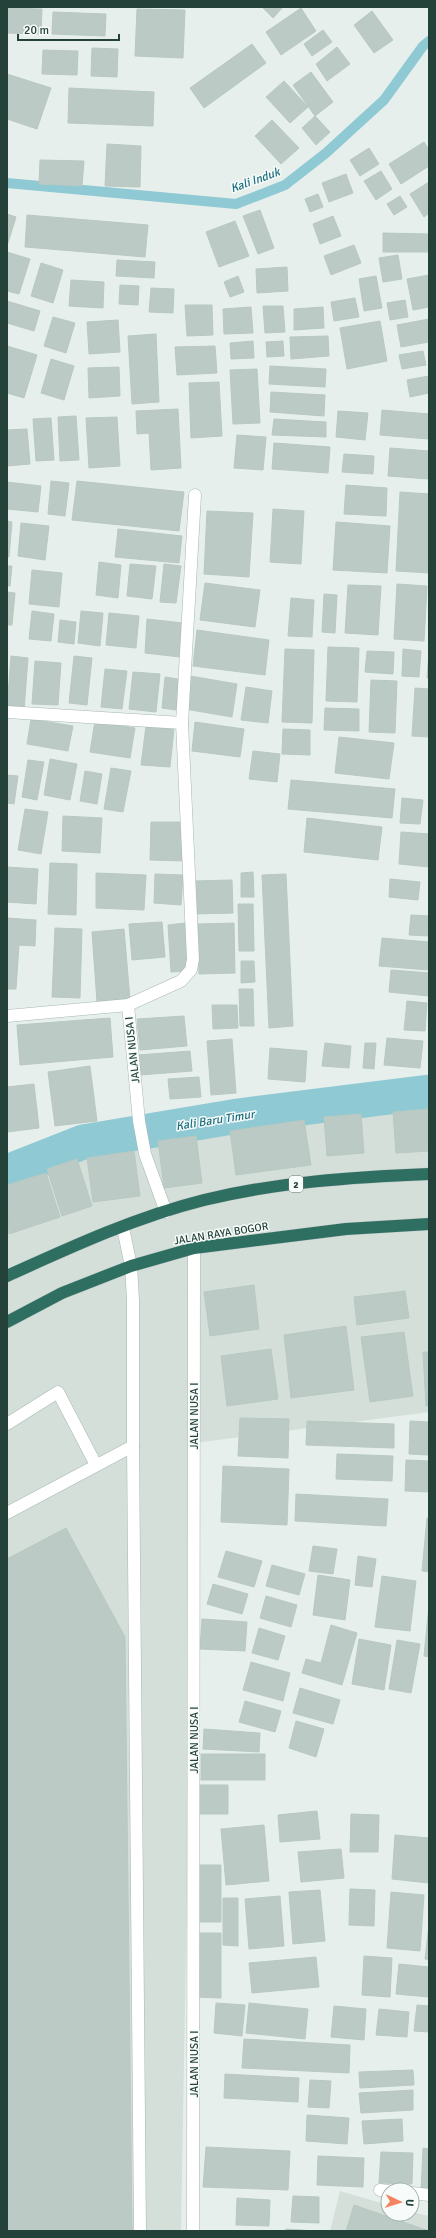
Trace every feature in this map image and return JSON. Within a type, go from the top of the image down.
[{"type":"highway","name":"2","points":[[7,1276],[73,1246],[166,1212],[204,1200],[294,1184],[349,1177],[429,1174]]},
{"type":"highway","name":"JALAN RAYA BOGOR","points":[[7,1322],[62,1293],[131,1266],[194,1248],[346,1229],[429,1224]]},
{"type":"street","points":[[128,1005],[181,981],[191,970],[193,959],[182,723],[195,495]]},
{"type":"street","points":[[7,712],[182,723]]},
{"type":"street","name":"JALAN NUSA I","points":[[7,1016],[128,1005],[139,1121],[145,1154],[166,1212]]},
{"type":"street","points":[[123,1228],[131,1266],[133,1300],[140,2231]]},
{"type":"street","name":"JALAN NUSA I","points":[[193,2231],[194,1248]]},
{"type":"street","points":[[7,1424],[58,1392],[96,1465]]},
{"type":"street","points":[[7,1513],[133,1446]]},
{"type":"shaded area","points":[[429,1098],[429,1412],[195,1443],[181,2231],[7,2231],[7,1194],[166,1117]]},
{"type":"shaded area","points":[[340,2191],[380,2203],[380,2222],[420,2222],[420,2214],[429,2216],[429,2231],[330,2231]]},
{"type":"building","points":[[262,7],[283,7],[273,18]]},
{"type":"building","points":[[7,8],[42,9],[41,34],[7,33]]},
{"type":"building","points":[[301,8],[316,31],[281,55],[266,32]]},
{"type":"building","points":[[137,9],[185,10],[183,58],[135,56]]},
{"type":"building","points":[[372,11],[393,40],[374,53],[354,25]]},
{"type":"building","points":[[53,12],[106,14],[105,36],[52,34]]},
{"type":"building","points":[[323,30],[332,42],[312,56],[304,44]]},
{"type":"building","points":[[252,44],[266,63],[204,108],[190,88]]},
{"type":"building","points":[[337,47],[350,64],[327,81],[316,64]]},
{"type":"building","points":[[92,48],[118,49],[117,77],[91,76]]},
{"type":"building","points":[[43,50],[78,51],[77,75],[42,74]]},
{"type":"building","points":[[311,72],[333,102],[315,116],[293,85]]},
{"type":"building","points":[[7,74],[51,88],[37,129],[7,119]]},
{"type":"building","points":[[284,81],[308,107],[290,123],[266,97]]},
{"type":"building","points":[[69,88],[154,92],[153,126],[68,123]]},
{"type":"building","points":[[315,116],[330,132],[316,145],[302,128]]},
{"type":"building","points":[[272,120],[299,148],[281,164],[255,136]]},
{"type":"building","points":[[424,142],[429,150],[429,166],[401,184],[389,164]]},
{"type":"building","points":[[107,144],[141,146],[140,187],[105,186]]},
{"type":"building","points":[[369,148],[379,164],[360,176],[350,160]]},
{"type":"building","points":[[40,160],[84,161],[82,186],[39,184]]},
{"type":"building","points":[[381,171],[392,189],[376,200],[364,181]]},
{"type":"building","points":[[346,174],[353,193],[329,202],[322,183]]},
{"type":"building","points":[[429,182],[429,213],[424,217],[410,194]]},
{"type":"building","points":[[318,194],[323,207],[310,212],[305,199]]},
{"type":"building","points":[[400,196],[407,207],[394,215],[387,204]]},
{"type":"building","points":[[260,210],[274,248],[258,254],[243,216]]},
{"type":"building","points":[[7,214],[16,217],[8,243],[7,243]]},
{"type":"building","points":[[27,215],[148,225],[145,257],[25,247]]},
{"type":"building","points":[[333,216],[341,236],[320,244],[313,224]]},
{"type":"building","points":[[235,221],[249,256],[219,267],[206,232]]},
{"type":"building","points":[[383,233],[429,234],[429,252],[383,252]]},
{"type":"building","points":[[354,245],[361,263],[331,275],[324,256]]},
{"type":"building","points":[[7,252],[30,259],[19,294],[7,291]]},
{"type":"building","points":[[398,255],[402,279],[383,282],[379,258]]},
{"type":"building","points":[[117,260],[155,262],[154,278],[116,276]]},
{"type":"building","points":[[41,263],[63,270],[53,303],[31,296]]},
{"type":"building","points":[[287,267],[288,291],[257,293],[256,269]]},
{"type":"building","points":[[429,275],[429,307],[413,310],[407,279]]},
{"type":"building","points":[[238,276],[244,292],[230,297],[224,282]]},
{"type":"building","points":[[376,276],[382,308],[364,311],[359,279]]},
{"type":"building","points":[[71,280],[104,282],[103,308],[69,306]]},
{"type":"building","points":[[120,285],[139,286],[138,305],[119,304]]},
{"type":"building","points":[[151,288],[174,289],[173,313],[149,312]]},
{"type":"building","points":[[355,298],[359,317],[334,321],[331,302]]},
{"type":"building","points":[[405,300],[408,317],[390,320],[387,303]]},
{"type":"building","points":[[7,301],[40,311],[34,331],[7,323]]},
{"type":"building","points":[[185,305],[212,305],[213,335],[187,336]]},
{"type":"building","points":[[263,306],[283,306],[285,332],[265,333]]},
{"type":"building","points":[[251,307],[253,333],[224,334],[223,309]]},
{"type":"building","points":[[323,307],[324,328],[294,330],[294,309]]},
{"type":"building","points":[[53,317],[75,323],[66,353],[44,346]]},
{"type":"building","points":[[429,319],[429,342],[401,347],[397,325]]},
{"type":"building","points":[[118,320],[120,352],[89,354],[87,322]]},
{"type":"building","points":[[380,321],[387,361],[347,369],[340,328]]},
{"type":"building","points":[[156,334],[159,402],[132,404],[128,336]]},
{"type":"building","points":[[328,336],[329,356],[291,359],[290,337]]},
{"type":"building","points":[[253,341],[254,358],[231,359],[230,343]]},
{"type":"building","points":[[283,341],[284,356],[267,357],[266,342]]},
{"type":"building","points":[[7,346],[37,355],[24,398],[7,393]]},
{"type":"building","points":[[215,346],[217,373],[177,375],[175,347]]},
{"type":"building","points":[[423,351],[426,365],[402,369],[399,355]]},
{"type":"building","points":[[51,359],[74,366],[64,400],[41,393]]},
{"type":"building","points":[[270,366],[326,369],[325,387],[269,384]]},
{"type":"building","points":[[119,367],[120,396],[89,398],[88,368]]},
{"type":"building","points":[[257,369],[260,423],[233,424],[230,370]]},
{"type":"building","points":[[429,376],[429,393],[410,397],[407,380]]},
{"type":"building","points":[[219,382],[222,436],[191,438],[189,383]]},
{"type":"building","points":[[271,392],[325,395],[324,416],[270,412]]},
{"type":"building","points":[[178,409],[181,468],[151,470],[149,433],[137,434],[136,411]]},
{"type":"building","points":[[382,410],[429,414],[429,439],[380,435]]},
{"type":"building","points":[[338,411],[368,413],[365,440],[336,437]]},
{"type":"building","points":[[76,416],[79,460],[60,461],[58,417]]},
{"type":"building","points":[[117,417],[120,466],[89,468],[86,418]]},
{"type":"building","points":[[51,418],[54,460],[36,461],[33,419]]},
{"type":"building","points":[[274,419],[326,422],[326,437],[272,435]]},
{"type":"building","points":[[27,429],[30,464],[7,466],[7,430]]},
{"type":"building","points":[[237,435],[266,437],[263,470],[234,468]]},
{"type":"building","points":[[274,443],[330,447],[328,473],[272,469]]},
{"type":"building","points":[[390,448],[429,451],[429,479],[388,476]]},
{"type":"building","points":[[344,454],[374,456],[373,474],[342,472]]},
{"type":"building","points":[[51,481],[69,483],[65,516],[48,514]]},
{"type":"building","points":[[77,481],[184,492],[179,531],[72,520]]},
{"type":"building","points":[[7,482],[41,486],[38,512],[7,509]]},
{"type":"building","points":[[346,485],[387,488],[386,516],[344,514]]},
{"type":"building","points":[[400,492],[429,494],[429,573],[396,571]]},
{"type":"building","points":[[273,509],[304,511],[301,564],[270,562]]},
{"type":"building","points":[[207,511],[253,513],[249,577],[204,574]]},
{"type":"building","points":[[7,521],[12,522],[9,557],[7,557]]},
{"type":"building","points":[[336,522],[390,526],[387,573],[333,570]]},
{"type":"building","points":[[21,523],[49,526],[45,560],[18,556]]},
{"type":"building","points":[[118,529],[182,536],[179,563],[115,557]]},
{"type":"building","points":[[99,562],[121,565],[118,598],[96,595]]},
{"type":"building","points":[[130,564],[156,566],[152,599],[127,596]]},
{"type":"building","points":[[164,564],[181,566],[176,603],[160,602]]},
{"type":"building","points":[[7,566],[12,566],[10,586],[7,586]]},
{"type":"building","points":[[32,570],[62,573],[59,607],[29,604]]},
{"type":"building","points":[[205,583],[260,590],[255,627],[200,620]]},
{"type":"building","points":[[397,584],[427,586],[424,641],[394,639]]},
{"type":"building","points":[[348,585],[381,586],[378,635],[345,633]]},
{"type":"building","points":[[7,592],[15,593],[12,625],[7,625]]},
{"type":"building","points":[[324,594],[337,595],[335,633],[322,632]]},
{"type":"building","points":[[291,598],[314,600],[312,637],[288,636]]},
{"type":"building","points":[[32,611],[54,614],[51,641],[29,639]]},
{"type":"building","points":[[81,611],[103,613],[100,646],[78,643]]},
{"type":"building","points":[[109,613],[139,616],[136,648],[106,645]]},
{"type":"building","points":[[147,619],[183,623],[180,657],[145,653]]},
{"type":"building","points":[[60,620],[76,622],[74,644],[58,642]]},
{"type":"building","points":[[197,630],[269,640],[265,675],[193,666]]},
{"type":"building","points":[[328,647],[359,648],[357,702],[326,701]]},
{"type":"building","points":[[285,649],[314,650],[312,723],[282,722]]},
{"type":"building","points":[[403,649],[421,651],[419,677],[402,676]]},
{"type":"building","points":[[367,651],[394,652],[393,674],[365,672]]},
{"type":"building","points":[[429,653],[429,678],[427,678]]},
{"type":"building","points":[[11,656],[28,658],[24,710],[7,709]]},
{"type":"building","points":[[74,656],[92,658],[87,705],[69,703]]},
{"type":"building","points":[[35,661],[61,663],[58,705],[32,704]]},
{"type":"building","points":[[105,669],[127,671],[122,709],[101,707]]},
{"type":"building","points":[[133,672],[160,674],[156,712],[129,709]]},
{"type":"building","points":[[190,676],[237,684],[232,717],[185,709]]},
{"type":"building","points":[[165,677],[178,679],[176,710],[162,708]]},
{"type":"building","points":[[371,680],[397,681],[395,733],[369,732]]},
{"type":"building","points":[[246,687],[272,691],[268,723],[241,720]]},
{"type":"building","points":[[415,688],[429,689],[429,737],[412,736]]},
{"type":"building","points":[[325,708],[359,709],[359,731],[324,730]]},
{"type":"building","points":[[31,719],[73,726],[68,751],[27,744]]},
{"type":"building","points":[[95,721],[135,728],[130,758],[90,752]]},
{"type":"building","points":[[195,722],[244,729],[240,757],[192,751]]},
{"type":"building","points":[[146,726],[174,729],[170,767],[141,765]]},
{"type":"building","points":[[283,729],[310,730],[310,755],[282,754]]},
{"type":"building","points":[[339,737],[394,743],[389,779],[335,773]]},
{"type":"building","points":[[253,751],[280,754],[277,782],[249,779]]},
{"type":"building","points":[[50,759],[77,764],[70,800],[44,795]]},
{"type":"building","points":[[28,760],[44,762],[37,800],[22,797]]},
{"type":"building","points":[[111,768],[131,771],[123,812],[104,809]]},
{"type":"building","points":[[85,771],[102,774],[97,804],[80,801]]},
{"type":"building","points":[[7,775],[18,776],[14,804],[7,803]]},
{"type":"building","points":[[291,780],[395,789],[392,818],[288,809]]},
{"type":"building","points":[[402,798],[423,800],[420,824],[400,823]]},
{"type":"building","points":[[25,809],[48,812],[41,854],[18,850]]},
{"type":"building","points":[[63,816],[102,818],[100,853],[62,851]]},
{"type":"building","points":[[307,818],[382,827],[378,860],[304,852]]},
{"type":"building","points":[[151,822],[183,822],[183,861],[150,860]]},
{"type":"building","points":[[401,832],[429,834],[429,867],[399,864]]},
{"type":"building","points":[[50,863],[77,864],[76,915],[48,914]]},
{"type":"building","points":[[7,867],[38,869],[36,904],[7,902]]},
{"type":"building","points":[[253,872],[254,897],[241,897],[241,873]]},
{"type":"building","points":[[96,873],[146,875],[144,910],[96,908]]},
{"type":"building","points":[[155,874],[183,875],[181,905],[154,903]]},
{"type":"building","points":[[286,874],[293,1026],[269,1028],[262,875]]},
{"type":"building","points":[[390,879],[420,882],[418,900],[389,897]]},
{"type":"building","points":[[232,880],[233,913],[194,914],[194,881]]},
{"type":"building","points":[[238,904],[253,904],[254,951],[239,951]]},
{"type":"building","points":[[411,915],[429,916],[429,936],[409,935]]},
{"type":"building","points":[[7,918],[36,920],[35,946],[19,945],[16,989],[7,989]]},
{"type":"building","points":[[162,922],[165,957],[132,960],[129,924]]},
{"type":"building","points":[[185,923],[189,971],[171,972],[168,925]]},
{"type":"building","points":[[234,923],[235,973],[199,974],[198,924]]},
{"type":"building","points":[[55,928],[82,929],[80,998],[52,997]]},
{"type":"building","points":[[124,929],[130,999],[97,1002],[92,932]]},
{"type":"building","points":[[382,938],[429,942],[429,970],[379,966]]},
{"type":"building","points":[[241,961],[254,961],[255,982],[241,983]]},
{"type":"building","points":[[391,970],[429,973],[429,996],[389,992]]},
{"type":"building","points":[[239,989],[253,989],[254,1026],[240,1026]]},
{"type":"building","points":[[407,1001],[427,1003],[425,1031],[404,1030]]},
{"type":"building","points":[[212,1005],[237,1005],[238,1028],[213,1029]]},
{"type":"building","points":[[184,1016],[187,1046],[140,1050],[137,1019]]},
{"type":"building","points":[[110,1018],[113,1057],[20,1065],[17,1025]]},
{"type":"building","points":[[387,1038],[423,1041],[420,1068],[384,1065]]},
{"type":"building","points":[[232,1039],[236,1093],[211,1095],[207,1041]]},
{"type":"building","points":[[325,1043],[351,1046],[349,1068],[322,1066]]},
{"type":"building","points":[[365,1043],[376,1043],[374,1069],[363,1068]]},
{"type":"building","points":[[270,1048],[307,1051],[305,1082],[268,1079]]},
{"type":"building","points":[[190,1051],[192,1071],[140,1075],[138,1055]]},
{"type":"building","points":[[90,1066],[97,1121],[55,1126],[48,1072]]},
{"type":"building","points":[[199,1077],[201,1097],[170,1099],[168,1079]]},
{"type":"building","points":[[34,1084],[39,1128],[7,1132],[7,1087]]},
{"type":"building","points":[[429,1109],[429,1151],[396,1153],[393,1112]]},
{"type":"building","points":[[361,1114],[364,1153],[327,1156],[324,1117]]},
{"type":"building","points":[[304,1120],[311,1165],[236,1175],[230,1131]]},
{"type":"building","points":[[196,1136],[202,1183],[164,1188],[158,1141]]},
{"type":"building","points":[[134,1151],[140,1196],[93,1202],[87,1158]]},
{"type":"building","points":[[77,1159],[92,1206],[62,1216],[47,1169]]},
{"type":"building","points":[[46,1173],[60,1217],[9,1234],[7,1185]]},
{"type":"building","points":[[254,1285],[259,1329],[210,1336],[204,1292]]},
{"type":"building","points":[[405,1291],[409,1318],[357,1325],[354,1297]]},
{"type":"building","points":[[346,1326],[354,1390],[291,1398],[284,1335]]},
{"type":"building","points":[[404,1332],[413,1396],[370,1402],[361,1337]]},
{"type":"building","points":[[271,1349],[278,1399],[227,1406],[221,1356]]},
{"type":"building","points":[[423,1352],[429,1352],[429,1406],[426,1406]]},
{"type":"building","points":[[240,1418],[289,1419],[288,1458],[238,1456]]},
{"type":"building","points":[[307,1421],[394,1424],[394,1448],[306,1445]]},
{"type":"building","points":[[410,1421],[429,1422],[429,1455],[409,1454]]},
{"type":"building","points":[[337,1454],[393,1456],[392,1481],[336,1479]]},
{"type":"building","points":[[406,1460],[429,1461],[429,1492],[405,1491]]},
{"type":"building","points":[[223,1466],[289,1469],[287,1525],[221,1522]]},
{"type":"building","points":[[296,1494],[388,1499],[386,1526],[295,1521]]},
{"type":"building","points":[[427,1518],[429,1518],[429,1572],[422,1571]]},
{"type":"building","points":[[66,1528],[125,1637],[132,2231],[7,2231],[7,1559]]},
{"type":"building","points":[[313,1546],[337,1549],[333,1574],[309,1571]]},
{"type":"building","points":[[226,1551],[262,1561],[254,1587],[218,1577]]},
{"type":"building","points":[[358,1556],[376,1559],[372,1587],[355,1585]]},
{"type":"building","points":[[272,1565],[305,1574],[299,1595],[266,1586]]},
{"type":"building","points":[[318,1575],[350,1580],[345,1620],[313,1615]]},
{"type":"building","points":[[382,1576],[416,1581],[410,1631],[375,1627]]},
{"type":"building","points":[[213,1584],[248,1594],[242,1614],[207,1604]]},
{"type":"building","points":[[266,1596],[297,1605],[291,1627],[260,1618]]},
{"type":"building","points":[[429,1605],[429,1657],[424,1656]]},
{"type":"building","points":[[202,1619],[247,1622],[245,1651],[200,1649]]},
{"type":"building","points":[[331,1625],[357,1633],[342,1685],[302,1673],[306,1659],[321,1663]]},
{"type":"building","points":[[259,1628],[285,1636],[278,1660],[252,1653]]},
{"type":"building","points":[[359,1639],[391,1645],[384,1690],[352,1684]]},
{"type":"building","points":[[397,1640],[420,1644],[411,1693],[389,1689]]},
{"type":"building","points":[[251,1662],[290,1673],[283,1701],[243,1690]]},
{"type":"building","points":[[300,1688],[340,1700],[333,1724],[293,1713]]},
{"type":"building","points":[[245,1701],[281,1711],[275,1732],[239,1722]]},
{"type":"building","points":[[296,1721],[324,1729],[316,1757],[289,1748]]},
{"type":"building","points":[[204,1729],[260,1733],[259,1752],[203,1749]]},
{"type":"building","points":[[201,1754],[265,1754],[265,1780],[201,1780]]},
{"type":"building","points":[[199,1785],[228,1785],[228,1814],[198,1814]]},
{"type":"building","points":[[317,1811],[320,1839],[280,1842],[278,1815]]},
{"type":"building","points":[[351,1814],[379,1815],[378,1852],[350,1852]]},
{"type":"building","points":[[264,1825],[269,1881],[226,1885],[221,1829]]},
{"type":"building","points":[[395,1835],[429,1838],[429,1883],[392,1879]]},
{"type":"building","points":[[341,1849],[344,1878],[301,1882],[298,1852]]},
{"type":"building","points":[[197,1865],[221,1865],[221,1922],[196,1922]]},
{"type":"building","points":[[350,1889],[375,1890],[374,1926],[349,1925]]},
{"type":"building","points":[[320,1890],[325,1941],[293,1944],[289,1892]]},
{"type":"building","points":[[391,1892],[424,1895],[420,1951],[387,1948]]},
{"type":"building","points":[[280,1896],[284,1946],[249,1949],[245,1899]]},
{"type":"building","points":[[223,1898],[238,1898],[238,1946],[223,1945]]},
{"type":"building","points":[[429,1925],[429,1960],[425,1959]]},
{"type":"building","points":[[197,1933],[221,1933],[221,1998],[196,1997]]},
{"type":"building","points":[[364,1956],[392,1958],[390,1997],[362,1995]]},
{"type":"building","points":[[316,1957],[319,1987],[252,1993],[249,1963]]},
{"type":"building","points":[[399,1964],[429,1967],[429,1997],[396,1994]]},
{"type":"building","points":[[216,2003],[245,2005],[242,2036],[214,2033]]},
{"type":"building","points":[[249,2003],[308,2009],[305,2039],[246,2033]]},
{"type":"building","points":[[417,2005],[429,2006],[429,2032],[414,2031]]},
{"type":"building","points":[[334,2006],[366,2009],[364,2040],[331,2037]]},
{"type":"building","points":[[379,2009],[409,2012],[407,2037],[376,2035]]},
{"type":"building","points":[[244,2039],[350,2045],[349,2073],[242,2068]]},
{"type":"building","points":[[413,2070],[414,2085],[360,2088],[359,2072]]},
{"type":"building","points":[[225,2074],[299,2078],[298,2102],[224,2098]]},
{"type":"building","points":[[310,2080],[331,2081],[329,2108],[308,2107]]},
{"type":"building","points":[[413,2090],[413,2110],[361,2113],[359,2093]]},
{"type":"building","points":[[307,2115],[349,2118],[347,2144],[306,2141]]},
{"type":"building","points":[[402,2119],[403,2141],[364,2144],[362,2121]]},
{"type":"building","points":[[206,2147],[290,2151],[288,2190],[203,2187]]},
{"type":"building","points":[[423,2148],[429,2149],[429,2192],[421,2192]]},
{"type":"building","points":[[381,2152],[413,2153],[412,2182],[379,2183]]},
{"type":"building","points":[[318,2156],[364,2158],[363,2187],[317,2185]]},
{"type":"building","points":[[293,2196],[319,2197],[319,2223],[291,2222]]},
{"type":"building","points":[[237,2198],[270,2200],[269,2226],[236,2225]]},
{"type":"building","points":[[354,2205],[380,2214],[380,2222],[403,2222],[429,2231],[346,2231]]},
{"type":"building","points":[[286,2229],[315,2231],[286,2231]]},
{"type":"waterway","name":"Kali Induk","points":[[7,183],[236,204],[285,185],[326,153],[384,100],[423,46],[429,41]]},
{"type":"waterway","name":"Kali Baru Timur","points":[[7,1172],[83,1142],[238,1116],[429,1092]]}]
